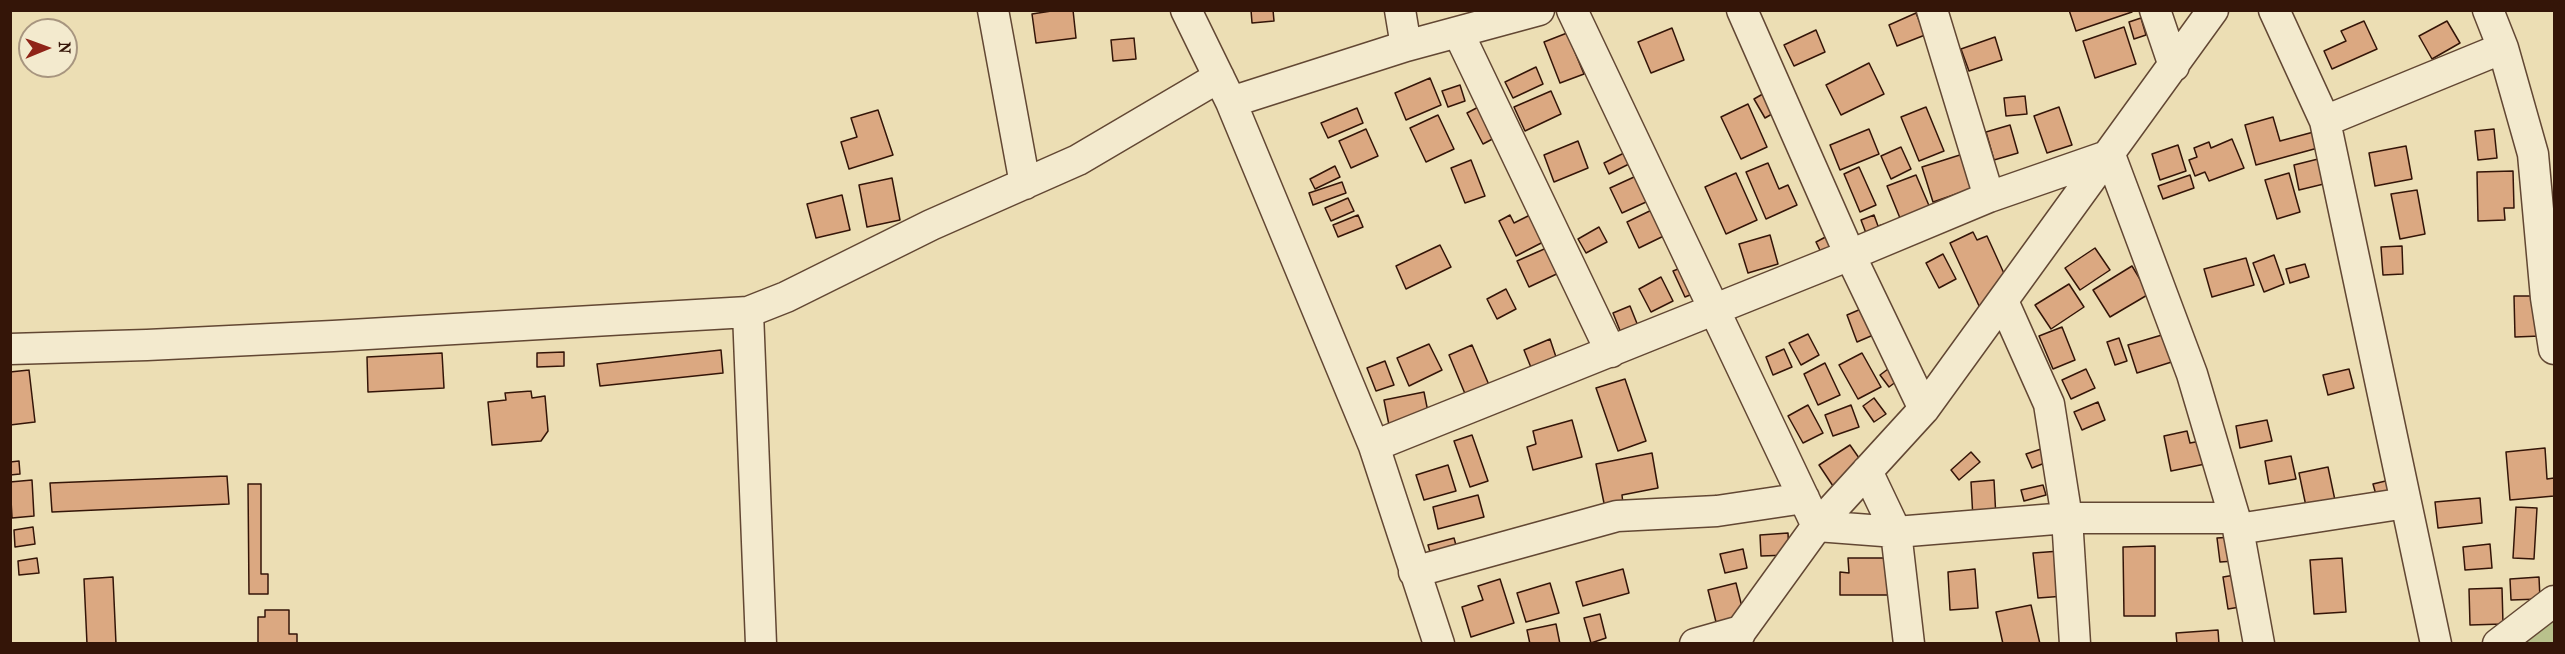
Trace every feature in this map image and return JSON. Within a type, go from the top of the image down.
[{"type":"street","points":[[993,10],[1025,184]]},
{"type":"street","points":[[1186,10],[1224,90],[1374,446],[1439,644]]},
{"type":"street","points":[[1400,10],[1406,46]]},
{"type":"street","points":[[10,349],[321,337],[748,312],[786,297],[931,225],[1078,160],[1224,90],[1458,33],[1539,10]]},
{"type":"street","points":[[1572,10],[1817,526]]},
{"type":"street","points":[[1742,10],[1850,255],[1924,409]]},
{"type":"street","points":[[1932,10],[1989,197]]},
{"type":"street","points":[[2155,10],[2174,66]]},
{"type":"street","points":[[1695,644],[1746,634],[1817,526],[1924,409],[2213,10]]},
{"type":"street","points":[[2274,10],[2325,121],[2436,644]]},
{"type":"street","points":[[2488,10],[2503,48],[2533,154],[2546,298],[2554,350]]},
{"type":"street","points":[[1458,33],[1611,352]]},
{"type":"street","points":[[2325,121],[2503,48]]},
{"type":"street","points":[[1374,446],[1611,352],[1989,197],[2110,155]]},
{"type":"street","points":[[2110,155],[2192,374],[2236,524],[2259,644]]},
{"type":"street","points":[[2003,301],[2049,404],[2067,518],[2075,644]]},
{"type":"street","points":[[748,312],[761,644]]},
{"type":"street","points":[[1867,471],[1896,532],[1909,644]]},
{"type":"street","points":[[1414,572],[1617,516],[1717,511],[1804,498]]},
{"type":"street","points":[[1817,526],[1896,532],[2067,518],[2236,524],[2406,503]]},
{"type":"street","points":[[2498,644],[2554,601]]},
{"type":"green space","points":[[2554,606],[2554,643],[2504,643]]},
{"type":"building","points":[[1073,10],[1076,38],[1036,43],[1032,14]]},
{"type":"building","points":[[1251,10],[1273,10],[1274,21],[1252,23]]},
{"type":"building","points":[[2069,10],[2132,10],[2132,12],[2076,31]]},
{"type":"building","points":[[1916,13],[1925,35],[1897,46],[1889,25]]},
{"type":"building","points":[[2141,18],[2146,35],[2134,39],[2129,22]]},
{"type":"building","points":[[2364,21],[2377,49],[2332,69],[2324,51],[2346,41],[2341,31]]},
{"type":"building","points":[[2447,21],[2460,43],[2432,59],[2419,36]]},
{"type":"building","points":[[2124,27],[2136,64],[2095,78],[2083,41]]},
{"type":"building","points":[[1672,28],[1684,60],[1651,73],[1638,42]]},
{"type":"building","points":[[1816,30],[1825,52],[1794,66],[1784,45]]},
{"type":"building","points":[[1567,33],[1584,74],[1560,83],[1544,42]]},
{"type":"building","points":[[1995,37],[2002,60],[1969,71],[1961,49]]},
{"type":"building","points":[[1134,38],[1136,59],[1113,61],[1111,40]]},
{"type":"building","points":[[1869,63],[1884,94],[1841,115],[1826,85]]},
{"type":"building","points":[[1536,67],[1543,84],[1513,98],[1505,82]]},
{"type":"building","points":[[1430,78],[1441,105],[1406,120],[1395,93]]},
{"type":"building","points":[[1460,85],[1465,101],[1448,107],[1442,91]]},
{"type":"building","points":[[1551,91],[1561,114],[1525,131],[1514,107]]},
{"type":"building","points":[[1768,91],[1779,110],[1765,118],[1754,99]]},
{"type":"building","points":[[2025,96],[2027,114],[2006,116],[2004,98]]},
{"type":"building","points":[[1486,103],[1502,134],[1483,144],[1467,113]]},
{"type":"building","points":[[1748,104],[1767,147],[1741,159],[1721,117]]},
{"type":"building","points":[[1926,107],[1944,151],[1919,161],[1901,117]]},
{"type":"building","points":[[2059,107],[2072,145],[2047,153],[2034,116]]},
{"type":"building","points":[[1357,108],[1363,123],[1328,138],[1321,123]]},
{"type":"building","points":[[878,110],[893,155],[849,169],[841,142],[857,137],[851,118]]},
{"type":"building","points":[[1438,115],[1454,149],[1426,162],[1410,128]]},
{"type":"building","points":[[2273,117],[2280,141],[2321,130],[2325,146],[2256,165],[2245,125]]},
{"type":"building","points":[[2010,125],[2018,153],[1994,160],[1986,132]]},
{"type":"building","points":[[1366,129],[1378,156],[1351,168],[1339,141]]},
{"type":"building","points":[[1869,129],[1879,154],[1840,170],[1830,145]]},
{"type":"building","points":[[2494,129],[2497,158],[2478,160],[2475,131]]},
{"type":"building","points":[[2232,139],[2244,168],[2209,181],[2205,172],[2195,176],[2189,160],[2197,157],[2194,148],[2209,142],[2211,148]]},
{"type":"building","points":[[1578,141],[1588,168],[1554,182],[1544,155]]},
{"type":"building","points":[[2178,145],[2186,171],[2160,180],[2152,154]]},
{"type":"building","points":[[2406,146],[2412,179],[2375,186],[2369,153]]},
{"type":"building","points":[[1901,147],[1911,169],[1891,179],[1881,156]]},
{"type":"building","points":[[1634,148],[1639,159],[1609,174],[1604,163]]},
{"type":"building","points":[[1963,154],[1974,188],[1933,202],[1922,167]]},
{"type":"building","points":[[2326,157],[2332,182],[2299,190],[2294,165]]},
{"type":"building","points":[[1471,160],[1485,196],[1465,203],[1451,168]]},
{"type":"building","points":[[1768,163],[1779,189],[1788,185],[1797,205],[1766,219],[1746,172]]},
{"type":"building","points":[[1335,166],[1340,177],[1315,189],[1310,179]]},
{"type":"building","points":[[1859,167],[1876,205],[1860,212],[1844,174]]},
{"type":"building","points":[[2513,171],[2514,208],[2504,208],[2505,220],[2478,221],[2477,172]]},
{"type":"building","points":[[1645,172],[1657,197],[1622,213],[1610,188]]},
{"type":"building","points":[[1736,173],[1757,220],[1726,234],[1705,187]]},
{"type":"building","points":[[2289,173],[2300,212],[2277,219],[2265,180]]},
{"type":"building","points":[[1916,175],[1933,215],[1904,228],[1887,186]]},
{"type":"building","points":[[2190,175],[2194,188],[2163,199],[2158,186]]},
{"type":"building","points":[[892,178],[900,220],[867,227],[859,185]]},
{"type":"building","points":[[1342,182],[1346,193],[1313,205],[1309,193]]},
{"type":"building","points":[[2417,190],[2425,234],[2400,239],[2391,194]]},
{"type":"building","points":[[842,195],[850,230],[816,238],[807,204]]},
{"type":"building","points":[[1348,198],[1354,211],[1331,221],[1325,208]]},
{"type":"building","points":[[1660,206],[1672,232],[1639,248],[1627,222]]},
{"type":"building","points":[[1536,212],[1549,239],[1516,256],[1499,221],[1510,215],[1514,223]]},
{"type":"building","points":[[1358,215],[1363,227],[1338,237],[1333,225]]},
{"type":"building","points":[[1874,215],[1878,226],[1885,224],[1888,234],[1869,241],[1861,220]]},
{"type":"building","points":[[1599,227],[1607,242],[1586,253],[1578,239]]},
{"type":"building","points":[[1835,232],[1826,263],[1816,242]]},
{"type":"building","points":[[1973,232],[1977,240],[1987,236],[2007,280],[1980,308],[1950,243]]},
{"type":"building","points":[[1770,235],[1778,264],[1748,273],[1739,244]]},
{"type":"building","points":[[1440,245],[1451,267],[1406,289],[1396,266]]},
{"type":"building","points":[[1551,246],[1563,271],[1529,287],[1517,261]]},
{"type":"building","points":[[2402,246],[2403,274],[2383,275],[2381,247]]},
{"type":"building","points":[[2095,248],[2110,270],[2080,290],[2065,268]]},
{"type":"building","points":[[1943,254],[1956,279],[1939,288],[1926,263]]},
{"type":"building","points":[[2274,255],[2284,284],[2264,292],[2253,263]]},
{"type":"building","points":[[2246,258],[2254,285],[2212,297],[2204,269]]},
{"type":"building","points":[[2305,264],[2309,277],[2290,283],[2286,269]]},
{"type":"building","points":[[1688,265],[1700,291],[1685,297],[1673,271]]},
{"type":"building","points":[[2132,266],[2149,294],[2110,317],[2093,290]]},
{"type":"building","points":[[1661,277],[1673,301],[1651,312],[1639,289]]},
{"type":"building","points":[[2069,284],[2084,307],[2051,329],[2035,305]]},
{"type":"building","points":[[1506,289],[1516,309],[1497,319],[1487,299]]},
{"type":"building","points":[[2514,296],[2538,296],[2540,336],[2515,337]]},
{"type":"building","points":[[1630,306],[1638,326],[1621,333],[1613,313]]},
{"type":"building","points":[[1868,306],[1878,333],[1857,342],[1847,315]]},
{"type":"building","points":[[2062,327],[2075,360],[2053,369],[2039,336]]},
{"type":"building","points":[[2172,332],[2181,359],[2137,373],[2128,345]]},
{"type":"building","points":[[1808,334],[1819,355],[1801,365],[1789,343]]},
{"type":"building","points":[[2119,338],[2127,361],[2115,365],[2107,342]]},
{"type":"building","points":[[1550,339],[1557,360],[1532,370],[1524,350]]},
{"type":"building","points":[[1429,344],[1442,370],[1409,386],[1397,358]]},
{"type":"building","points":[[1472,345],[1492,392],[1468,401],[1449,355]]},
{"type":"building","points":[[1784,349],[1792,367],[1773,375],[1766,357]]},
{"type":"building","points":[[721,350],[723,373],[600,386],[597,364]]},
{"type":"building","points":[[564,352],[564,366],[537,367],[537,353]]},
{"type":"building","points":[[442,353],[444,388],[368,392],[367,357]]},
{"type":"building","points":[[1862,353],[1881,387],[1858,399],[1839,365]]},
{"type":"building","points":[[1385,361],[1394,385],[1376,391],[1367,368]]},
{"type":"building","points":[[1825,363],[1840,395],[1818,405],[1804,374]]},
{"type":"building","points":[[1888,369],[1897,381],[1889,387],[1880,375]]},
{"type":"building","points":[[2086,369],[2095,388],[2071,399],[2062,380]]},
{"type":"building","points":[[2349,369],[2354,388],[2328,395],[2323,375]]},
{"type":"building","points":[[29,370],[35,422],[10,425],[10,372]]},
{"type":"building","points":[[1625,379],[1646,441],[1618,451],[1596,388]]},
{"type":"building","points":[[531,391],[532,398],[545,396],[548,431],[541,441],[492,445],[488,402],[506,400],[505,393]]},
{"type":"building","points":[[1424,392],[1429,417],[1389,425],[1384,400]]},
{"type":"building","points":[[1874,398],[1886,414],[1874,422],[1863,406]]},
{"type":"building","points":[[2098,402],[2105,420],[2082,430],[2074,412]]},
{"type":"building","points":[[1808,405],[1823,433],[1803,443],[1788,416]]},
{"type":"building","points":[[1851,405],[1859,427],[1833,436],[1825,415]]},
{"type":"building","points":[[1572,420],[1582,457],[1533,470],[1527,447],[1536,444],[1533,431]]},
{"type":"building","points":[[2267,420],[2272,441],[2240,448],[2236,426]]},
{"type":"building","points":[[2187,431],[2190,443],[2206,440],[2210,463],[2171,471],[2164,436]]},
{"type":"building","points":[[1472,435],[1488,481],[1470,487],[1454,441]]},
{"type":"building","points":[[1850,445],[1866,468],[1835,489],[1819,465]]},
{"type":"building","points":[[2050,446],[2055,459],[2032,468],[2026,454]]},
{"type":"building","points":[[2545,448],[2547,479],[2554,478],[2554,496],[2510,500],[2506,452]]},
{"type":"building","points":[[1971,452],[1980,462],[1959,480],[1951,470]]},
{"type":"building","points":[[1652,453],[1658,488],[1622,495],[1623,504],[1605,508],[1596,464]]},
{"type":"building","points":[[2291,456],[2296,479],[2269,484],[2265,461]]},
{"type":"building","points":[[19,461],[20,474],[10,475],[10,462]]},
{"type":"building","points":[[1448,465],[1456,491],[1424,500],[1416,475]]},
{"type":"building","points":[[2328,467],[2336,505],[2307,511],[2299,473]]},
{"type":"building","points":[[227,476],[229,504],[52,512],[50,483]]},
{"type":"building","points":[[2394,479],[2398,496],[2378,502],[2373,484]]},
{"type":"building","points":[[32,480],[34,516],[12,518],[10,482]]},
{"type":"building","points":[[1994,480],[1996,518],[1973,519],[1971,482]]},
{"type":"building","points":[[248,484],[261,484],[261,574],[268,574],[268,594],[249,594]]},
{"type":"building","points":[[2043,485],[2046,495],[2024,501],[2021,490]]},
{"type":"building","points":[[1478,495],[1484,517],[1438,529],[1433,507]]},
{"type":"building","points":[[2480,498],[2482,523],[2438,528],[2435,502]]},
{"type":"building","points":[[2516,507],[2537,508],[2534,559],[2513,558]]},
{"type":"building","points":[[33,527],[35,544],[15,547],[14,530]]},
{"type":"building","points":[[1788,533],[1789,555],[1761,556],[1760,535]]},
{"type":"building","points":[[2233,537],[2235,561],[2220,562],[2217,538]]},
{"type":"building","points":[[1454,538],[1459,556],[1433,563],[1428,545]]},
{"type":"building","points":[[2490,544],[2492,568],[2465,570],[2463,547]]},
{"type":"building","points":[[2155,546],[2155,616],[2124,616],[2123,547]]},
{"type":"building","points":[[1743,549],[1747,568],[1725,573],[1720,554]]},
{"type":"building","points":[[2060,551],[2065,596],[2038,598],[2033,553]]},
{"type":"building","points":[[37,558],[39,573],[19,575],[18,561]]},
{"type":"building","points":[[1848,558],[1892,558],[1892,595],[1840,595],[1840,572],[1849,573]]},
{"type":"building","points":[[2342,558],[2346,612],[2314,614],[2310,560]]},
{"type":"building","points":[[1623,569],[1629,593],[1583,606],[1576,582]]},
{"type":"building","points":[[1975,569],[1978,608],[1950,610],[1948,572]]},
{"type":"building","points":[[2241,574],[2246,606],[2228,609],[2223,577]]},
{"type":"building","points":[[113,577],[116,644],[87,644],[84,579]]},
{"type":"building","points":[[2539,577],[2540,599],[2511,600],[2510,579]]},
{"type":"building","points":[[1500,579],[1514,623],[1471,637],[1462,607],[1483,600],[1478,586]]},
{"type":"building","points":[[1550,583],[1559,613],[1526,622],[1517,593]]},
{"type":"building","points":[[1736,583],[1746,623],[1718,630],[1708,590]]},
{"type":"building","points":[[2502,588],[2503,624],[2470,625],[2469,589]]},
{"type":"building","points":[[2031,605],[2040,644],[2003,644],[1996,612]]},
{"type":"building","points":[[265,610],[289,610],[289,634],[297,634],[297,644],[258,644],[258,617],[265,617]]},
{"type":"building","points":[[1600,614],[1606,638],[1591,643],[1584,618]]},
{"type":"building","points":[[1556,624],[1560,644],[1530,644],[1527,630]]},
{"type":"building","points":[[2218,630],[2219,644],[2177,644],[2176,633]]}]
